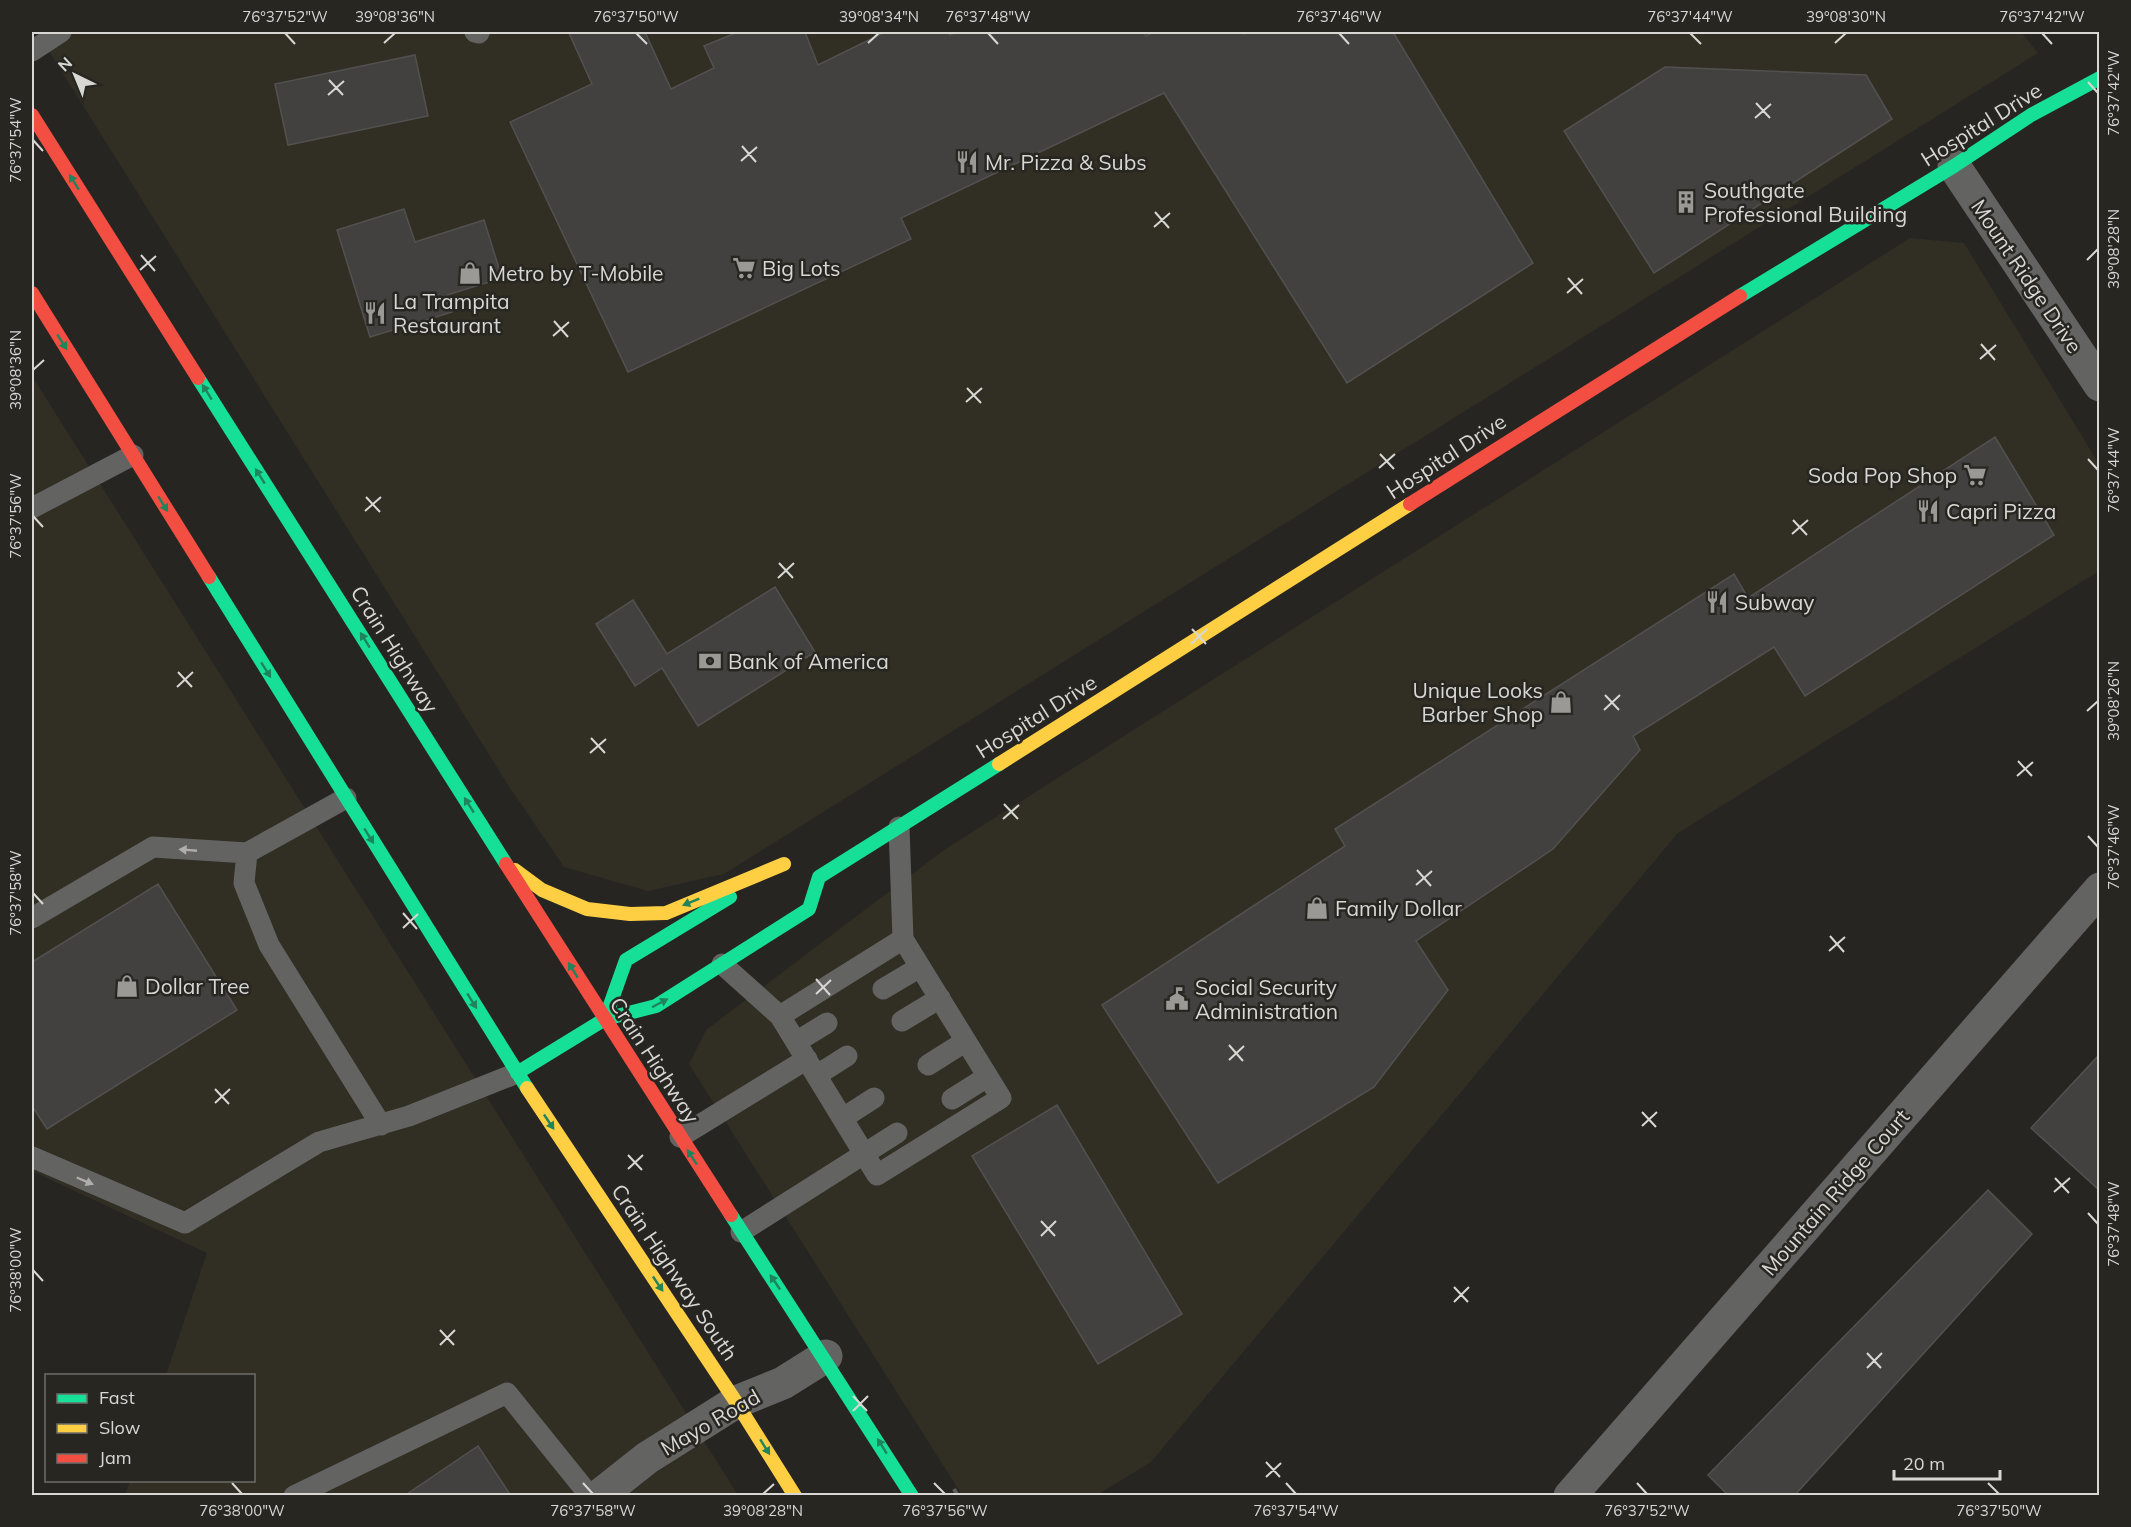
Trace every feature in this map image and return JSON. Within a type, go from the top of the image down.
[{"type":"main road","name":"Hospital Drive","points":[[819,877],[1626,366],[1954,166],[2031,115],[2100,78]]},
{"type":"main road","name":"Crain Highway","points":[[32,115],[741,1232]]},
{"type":"main road","points":[[32,292],[517,1073],[604,1019],[656,1006],[809,909],[819,877],[784,864],[666,913],[630,914],[587,909],[542,890],[505,862]]},
{"type":"main road","points":[[604,1019],[626,960],[784,864]]},
{"type":"main road","name":"Crain Highway South","points":[[517,1073],[736,1402],[795,1496]]},
{"type":"main road","points":[[741,1232],[826,1356],[912,1496]]},
{"type":"street","name":"Mount Ridge Drive","points":[[1954,166],[2100,385]]},
{"type":"street","name":"Mountain Ridge Court","points":[[1570,1496],[2100,889]]},
{"type":"street","name":"Mayo Road","points":[[599,1496],[647,1458],[736,1402],[783,1383],[826,1356]]},
{"type":"lane","points":[[32,51],[61,32]]},
{"type":"lane","points":[[32,508],[133,455]]},
{"type":"lane","points":[[32,918],[153,847],[247,853],[346,798]]},
{"type":"lane","points":[[722,964],[780,1016],[877,1174],[1001,1098],[903,939],[899,827]]},
{"type":"lane","points":[[247,853],[244,883],[269,945],[381,1125]]},
{"type":"lane","points":[[780,1016],[903,939]]},
{"type":"lane","points":[[883,989],[920,967]]},
{"type":"lane","points":[[902,1021],[940,998]]},
{"type":"lane","points":[[806,1059],[827,1023]]},
{"type":"lane","points":[[928,1065],[966,1041]]},
{"type":"lane","points":[[680,1137],[806,1059],[847,1056]]},
{"type":"lane","points":[[32,1157],[185,1224],[320,1142],[409,1116],[517,1073]]},
{"type":"lane","points":[[952,1099],[987,1077]]},
{"type":"lane","points":[[843,1118],[874,1098]]},
{"type":"lane","points":[[741,1232],[897,1133]]},
{"type":"lane","points":[[294,1496],[507,1393],[590,1496]]},
{"type":"path","points":[[954,1490],[957,1496]]},
{"type":"shaded area","points":[[37,32],[2021,32],[2038,53],[724,874],[648,891],[564,867],[508,785]]},
{"type":"shaded area","points":[[1910,238],[1964,243],[2099,464],[2099,571],[1678,833],[1151,1462],[1097,1495],[962,1495],[689,1064],[706,1030],[944,850]]},
{"type":"shaded area","points":[[32,376],[738,1495],[125,1495],[130,1482],[255,1482],[255,1374],[166,1374],[207,1253],[32,1171]]},
{"type":"building","points":[[645,32],[671,89],[714,68],[704,46],[738,32],[805,32],[818,65],[885,32],[948,32],[950,35],[957,32],[1144,32],[1146,36],[1154,32],[1243,32],[1244,34],[1248,32],[1393,32],[1533,263],[1347,383],[1164,93],[901,218],[911,239],[628,372],[510,122],[592,84],[569,33]]},
{"type":"building","points":[[415,55],[428,116],[288,145],[275,84]]},
{"type":"building","name":"Southgate Professional Building","points":[[1665,67],[1866,75],[1892,119],[1654,273],[1564,131]]},
{"type":"building","points":[[404,209],[415,242],[484,220],[502,278],[447,295],[452,312],[370,337],[337,230]]},
{"type":"building","points":[[1995,437],[2054,535],[1805,696],[1774,647],[1633,736],[1640,750],[1553,849],[1416,941],[1448,990],[1374,1087],[1218,1183],[1102,1005],[1345,846],[1335,829],[1734,574],[1748,598]]},
{"type":"building","name":"Bank of America","points":[[775,587],[815,652],[698,726],[662,668],[635,686],[596,624],[633,600],[667,654]]},
{"type":"building","name":"Dollar Tree","points":[[158,884],[237,1010],[47,1129],[32,1106],[32,962]]},
{"type":"building","points":[[2100,1054],[2100,1188],[2098,1189],[2031,1128]]},
{"type":"building","points":[[1057,1105],[1182,1314],[1098,1364],[972,1156]]},
{"type":"building","points":[[1988,1190],[2032,1234],[1794,1496],[1729,1496],[1708,1475]]},
{"type":"building","points":[[478,1446],[511,1496],[404,1496]]},
{"type":"traffic: fast","points":[[1740,296],[1954,166],[2031,115],[2100,78]]},
{"type":"traffic: fast","points":[[198,378],[506,864]]},
{"type":"traffic: fast","points":[[209,577],[527,1088]]},
{"type":"traffic: fast","points":[[517,1073],[605,1019],[656,1006],[809,909],[819,877],[999,764]]},
{"type":"traffic: fast","points":[[605,1019],[626,960],[730,897]]},
{"type":"traffic: fast","points":[[731,1215],[912,1496]]},
{"type":"traffic: slow","points":[[999,764],[1410,504]]},
{"type":"traffic: slow","points":[[515,870],[542,890],[587,909],[630,914],[666,913],[784,864]]},
{"type":"traffic: slow","points":[[527,1088],[736,1402],[795,1496]]},
{"type":"traffic: jam","points":[[32,115],[198,378]]},
{"type":"traffic: jam","points":[[32,293],[209,577]]},
{"type":"traffic: jam","points":[[1410,504],[1740,296]]},
{"type":"traffic: jam","points":[[506,864],[731,1215]]},
{"type":"place","name":"Mr. Pizza & Subs","points":[[967,162]]},
{"type":"place","name":"Southgate Professional Building","points":[[1686,202]]},
{"type":"place","name":"Big Lots","points":[[744,268]]},
{"type":"place","name":"Metro by T-Mobile","points":[[470,273]]},
{"type":"place","name":"La Trampita Restaurant","points":[[375,313]]},
{"type":"place","name":"Soda Pop Shop","points":[[1975,475]]},
{"type":"place","name":"Capri Pizza","points":[[1928,511]]},
{"type":"place","name":"Subway","points":[[1717,602]]},
{"type":"place","name":"Bank of America","points":[[710,661]]},
{"type":"place","name":"Unique Looks Barber Shop","points":[[1561,702]]},
{"type":"place","name":"Family Dollar","points":[[1317,908]]},
{"type":"place","name":"Dollar Tree","points":[[127,986]]},
{"type":"place","name":"Social Security Administration","points":[[1177,999]]}]
